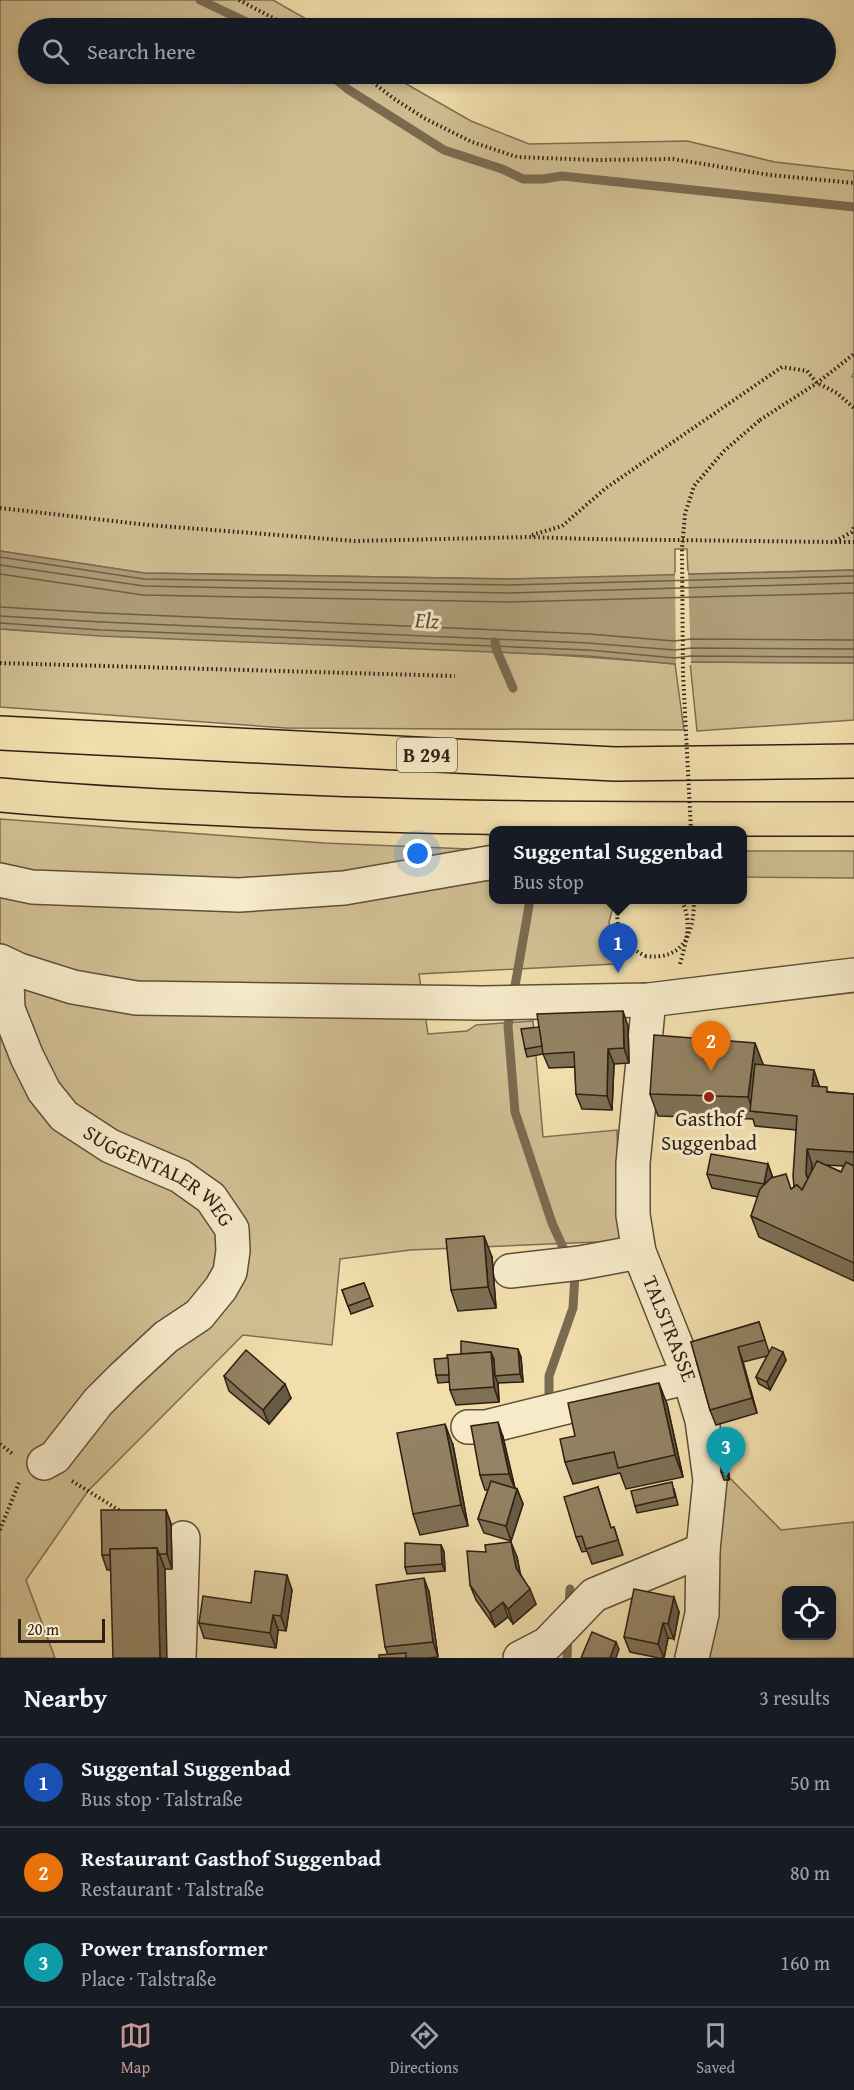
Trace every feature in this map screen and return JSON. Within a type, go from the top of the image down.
[{"type":"highway","name":"B 294","points":[[0,733],[615,765],[854,761]]},
{"type":"highway","points":[[0,795],[77,802],[355,816],[678,825],[854,819]]},
{"type":"street","points":[[0,880],[32,887],[239,895],[344,888],[489,863]]},
{"type":"street","points":[[4,972],[19,970],[73,987],[136,998],[482,1003],[660,998],[854,975]]},
{"type":"street","name":"SUGGENTALER WEG","points":[[4,972],[8,1009],[27,1057],[44,1091],[64,1116],[110,1146],[180,1176],[211,1198],[232,1229],[234,1251],[230,1272],[221,1288],[199,1316],[166,1337],[98,1402],[55,1457],[33,1469]]},
{"type":"street","name":"TALSTRASSE","points":[[660,998],[633,1163],[633,1215],[639,1252],[690,1377],[702,1420],[710,1480],[703,1551],[702,1614],[692,1658]]},
{"type":"street","points":[[510,1271],[639,1252]]},
{"type":"street","points":[[468,1427],[486,1427],[690,1377]]},
{"type":"street","points":[[179,1658],[183,1538]]},
{"type":"street","points":[[534,1651],[594,1595],[703,1551]]},
{"type":"path","points":[[239,0],[273,18]]},
{"type":"path","points":[[375,84],[424,118],[472,142],[517,157],[596,160],[673,159],[770,175],[854,183]]},
{"type":"path","points":[[678,825],[683,674],[682,549],[685,514],[694,486],[724,451],[760,420],[817,383],[854,354]]},
{"type":"path","points":[[528,537],[562,526],[606,488],[782,367],[807,371],[817,383],[837,393],[854,408]]},
{"type":"path","points":[[0,508],[148,525],[355,541],[528,537],[854,542]]},
{"type":"path","points":[[834,542],[852,532],[854,527]]},
{"type":"path","points":[[0,663],[455,676]]},
{"type":"path","points":[[620,904],[616,917],[617,925],[625,941],[634,951],[654,958],[670,955],[684,943],[694,915],[694,904]]},
{"type":"path","points":[[660,998],[688,932],[688,917],[683,904]]},
{"type":"path","points":[[0,1530],[33,1469],[124,1513]]},
{"type":"shaded area","points":[[0,0],[273,0],[304,18],[18,18],[18,84],[406,84],[471,121],[529,144],[687,141],[775,162],[854,171],[854,372],[852,377],[854,377],[854,570],[688,574],[687,549],[675,549],[675,576],[509,579],[144,573],[0,551]]},
{"type":"shaded area","points":[[0,629],[507,652],[675,664],[684,730],[286,728],[0,707]]},
{"type":"shaded area","points":[[690,662],[854,663],[854,720],[697,731]]},
{"type":"shaded area","points":[[0,819],[324,843],[489,850],[489,904],[614,904],[609,922],[615,964],[419,974],[428,1034],[467,1031],[476,1025],[533,1021],[543,1137],[617,1130],[620,1241],[410,1250],[340,1259],[332,1345],[243,1335],[88,1491],[26,1580],[55,1658],[0,1658]]},
{"type":"shaded area","points":[[747,851],[854,851],[854,878],[747,877]]},
{"type":"shaded area","points":[[723,1471],[781,1530],[854,1522],[854,1658],[697,1658]]},
{"type":"water","name":"Elz","points":[[0,551],[144,573],[509,579],[854,570],[854,663],[690,662],[675,664],[588,656],[100,636],[0,629]]},
{"type":"pier","points":[[688,571],[691,665],[676,667],[675,573]]},
{"type":"building","points":[[623,1011],[624,1048],[608,1049],[607,1096],[576,1094],[574,1052],[543,1054],[537,1014]]},
{"type":"building","points":[[539,1027],[542,1046],[525,1049],[521,1029]]},
{"type":"building","points":[[654,1035],[755,1043],[748,1097],[650,1094]]},
{"type":"building","points":[[755,1064],[814,1070],[812,1086],[827,1087],[827,1092],[854,1094],[854,1152],[807,1149],[806,1174],[808,1179],[802,1190],[797,1185],[794,1186],[793,1176],[797,1116],[750,1111]]},
{"type":"building","points":[[711,1154],[768,1164],[764,1184],[707,1174]]},
{"type":"building","points":[[817,1161],[841,1172],[846,1162],[854,1166],[854,1263],[751,1216],[760,1189],[771,1178],[786,1174],[791,1189],[797,1185],[802,1190]]},
{"type":"building","points":[[484,1236],[488,1287],[451,1290],[446,1239]]},
{"type":"building","points":[[364,1283],[370,1298],[348,1306],[342,1290]]},
{"type":"building","points":[[759,1322],[765,1340],[738,1347],[752,1398],[710,1410],[691,1342]]},
{"type":"building","points":[[461,1341],[518,1349],[520,1374],[495,1376],[494,1359],[491,1352],[461,1354]]},
{"type":"building","points":[[772,1347],[783,1352],[767,1382],[756,1377]]},
{"type":"building","points":[[246,1350],[285,1384],[263,1410],[224,1376]]},
{"type":"building","points":[[491,1352],[494,1387],[450,1390],[447,1355]]},
{"type":"building","points":[[448,1358],[449,1375],[436,1375],[434,1359]]},
{"type":"building","points":[[659,1383],[675,1455],[618,1468],[614,1452],[565,1462],[560,1439],[575,1436],[568,1403]]},
{"type":"building","points":[[498,1422],[509,1474],[480,1475],[471,1426]]},
{"type":"building","points":[[445,1424],[461,1505],[413,1514],[397,1433]]},
{"type":"building","points":[[721,1466],[726,1467],[726,1473],[721,1472]]},
{"type":"building","points":[[491,1481],[517,1489],[506,1526],[478,1519]]},
{"type":"building","points":[[672,1482],[675,1497],[635,1506],[631,1491]]},
{"type":"building","points":[[598,1487],[611,1528],[614,1527],[618,1540],[586,1549],[582,1536],[576,1537],[564,1497]]},
{"type":"building","points":[[101,1510],[166,1510],[167,1554],[159,1554],[157,1548],[110,1549],[110,1555],[102,1555]]},
{"type":"building","points":[[511,1542],[516,1568],[530,1589],[508,1609],[503,1602],[490,1613],[470,1585],[467,1551],[486,1552],[485,1545]]},
{"type":"building","points":[[405,1543],[441,1545],[442,1564],[405,1567]]},
{"type":"building","points":[[157,1548],[160,1658],[113,1658],[110,1549]]},
{"type":"building","points":[[255,1571],[287,1575],[281,1616],[273,1615],[270,1633],[199,1623],[203,1596],[251,1603]]},
{"type":"building","points":[[424,1578],[433,1642],[385,1647],[376,1585]]},
{"type":"building","points":[[634,1589],[674,1597],[668,1624],[663,1623],[658,1644],[624,1637]]},
{"type":"building","points":[[592,1632],[616,1642],[610,1658],[581,1658]]},
{"type":"building","points":[[406,1653],[406,1658],[379,1658],[379,1655]]},
{"type":"waterway","points":[[200,0],[238,18]]},
{"type":"waterway","points":[[342,84],[444,150],[502,169],[523,179],[562,176],[854,207]]},
{"type":"waterway","points":[[495,642],[513,688]]},
{"type":"waterway","points":[[529,904],[508,1026],[515,1112],[552,1223],[575,1274],[573,1308],[549,1376],[549,1397]]},
{"type":"waterway","points":[[569,1608],[570,1589]]},
{"type":"waterway","points":[[567,1658],[568,1633]]},
{"type":"place","name":"Suggental Suggenbad","points":[[618,973]]},
{"type":"place","name":"Restaurant Gasthof Suggenbad","points":[[711,1071]]},
{"type":"place","name":"Gasthof Suggenbad","points":[[709,1097]]},
{"type":"place","name":"Power transformer","points":[[726,1477]]}]
